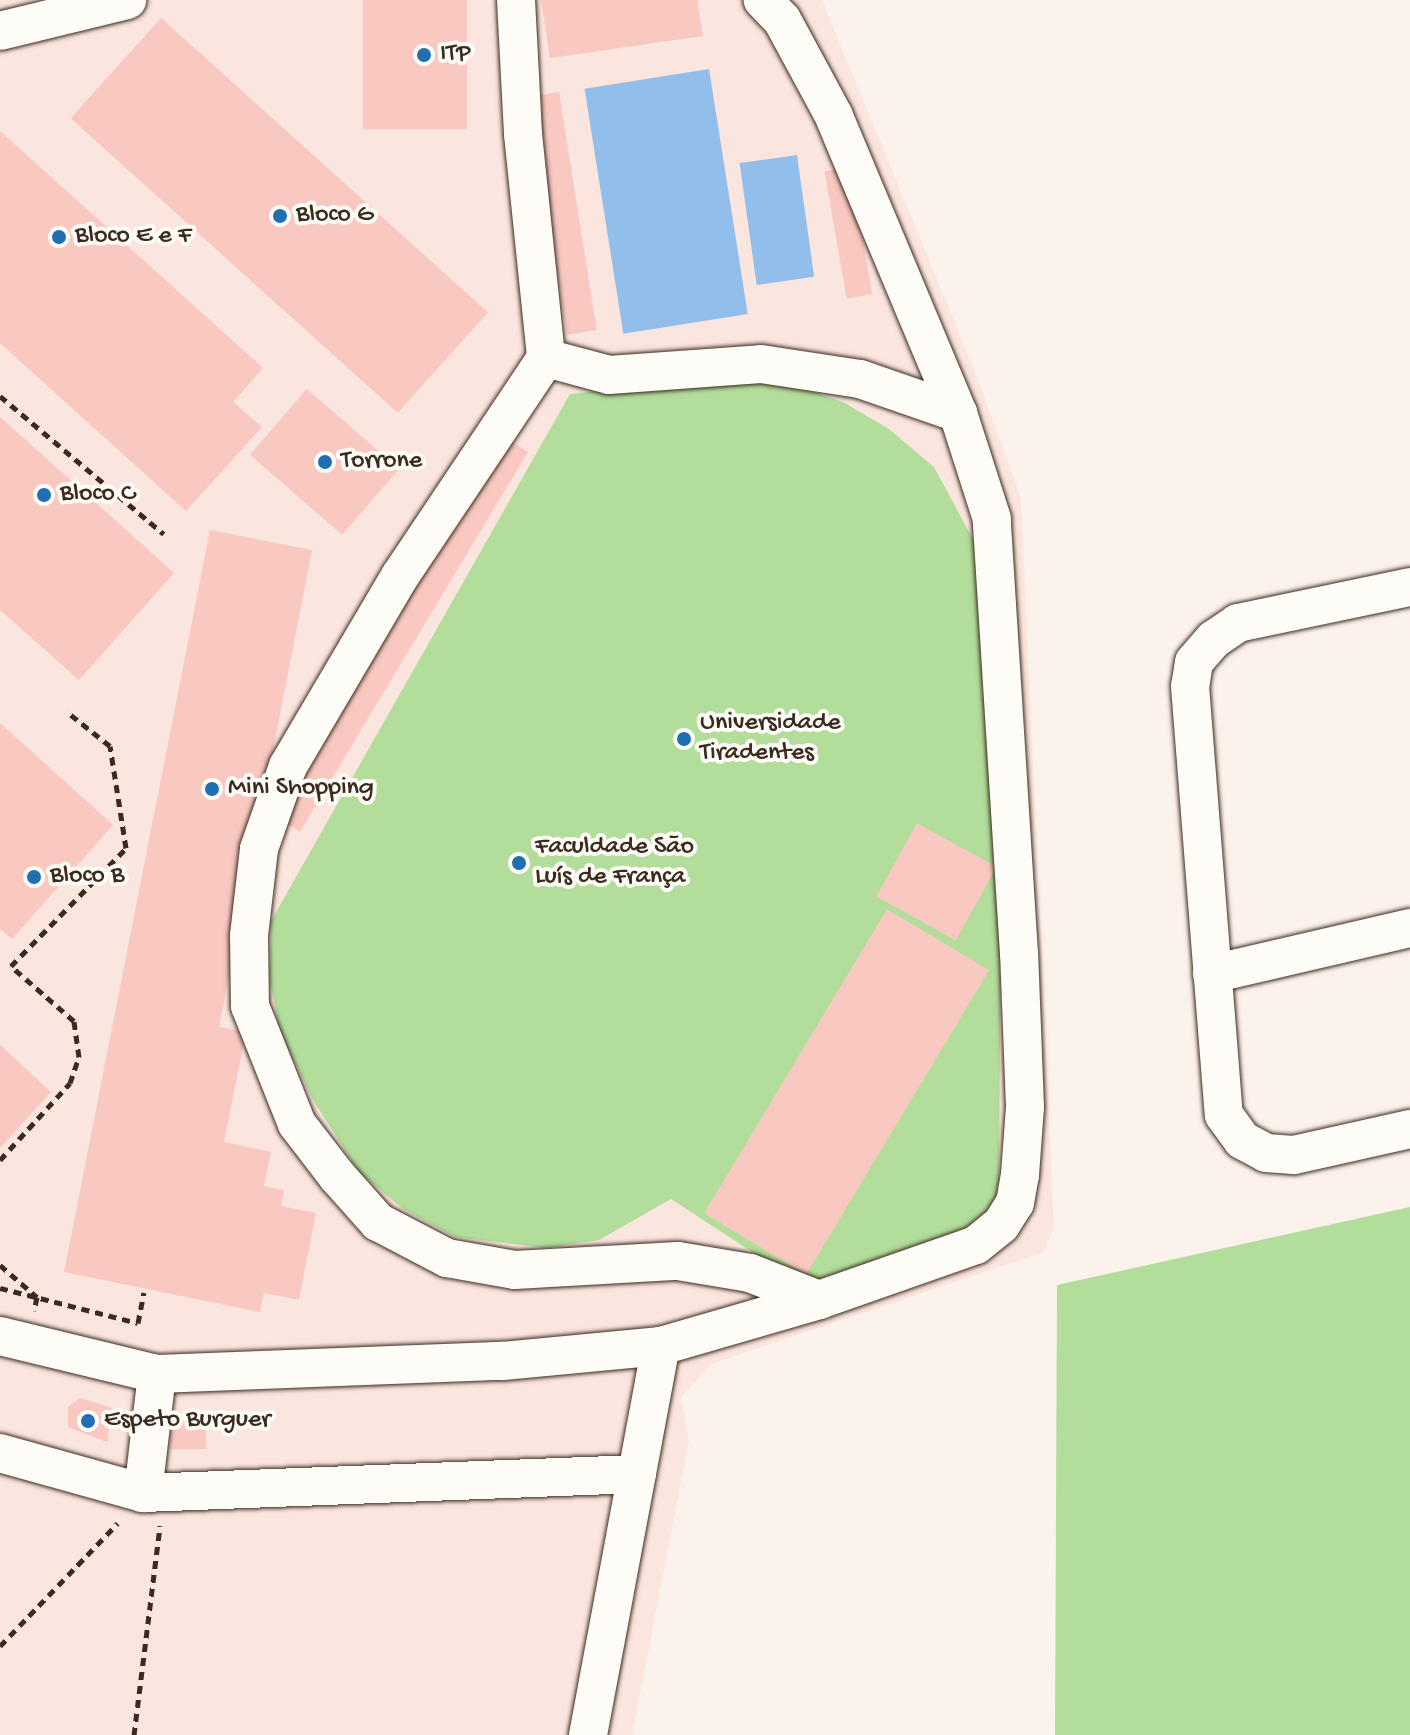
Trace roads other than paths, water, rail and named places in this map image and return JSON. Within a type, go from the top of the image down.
[{"type":"lane","points":[[0,31],[127,0]]},
{"type":"lane","points":[[516,0],[523,134],[546,358],[400,576],[288,766],[259,849],[249,936],[250,1006],[297,1124],[337,1176],[378,1222],[447,1258],[515,1270],[678,1261],[750,1273],[819,1300]]},
{"type":"lane","points":[[14,1340],[157,1374],[503,1361],[661,1346],[819,1300],[976,1245],[1001,1225],[1015,1203],[1025,1107],[992,519],[958,413],[834,116],[782,20],[763,0]]},
{"type":"lane","points":[[546,358],[609,375],[761,364],[860,379],[958,413]]},
{"type":"lane","points":[[1410,587],[1238,623],[1214,639],[1194,662],[1190,686],[1224,1115],[1242,1140],[1266,1153],[1294,1155],[1410,1129]]},
{"type":"lane","points":[[1212,974],[1410,928]]},
{"type":"lane","points":[[588,1735],[661,1346]]},
{"type":"lane","points":[[143,1502],[157,1374]]},
{"type":"lane","points":[[0,1453],[143,1502],[637,1474]]},
{"type":"water","points":[[709,69],[748,314],[623,334],[585,89]]},
{"type":"water","points":[[797,155],[814,277],[757,285],[740,163]]},
{"type":"place","name":"ITP","points":[[424,55]]},
{"type":"place","name":"Bloco G","points":[[280,216]]},
{"type":"place","name":"Bloco E e F","points":[[59,237]]},
{"type":"place","name":"Torrone","points":[[325,462]]},
{"type":"place","name":"Bloco C","points":[[44,495]]},
{"type":"place","name":"Universidade Tiradentes","points":[[684,739]]},
{"type":"place","name":"Mini Shopping","points":[[212,789]]},
{"type":"place","name":"Faculdade São Luís de França","points":[[519,863]]},
{"type":"place","name":"Bloco B","points":[[34,877]]},
{"type":"place","name":"Espeto Burguer","points":[[88,1421]]}]
